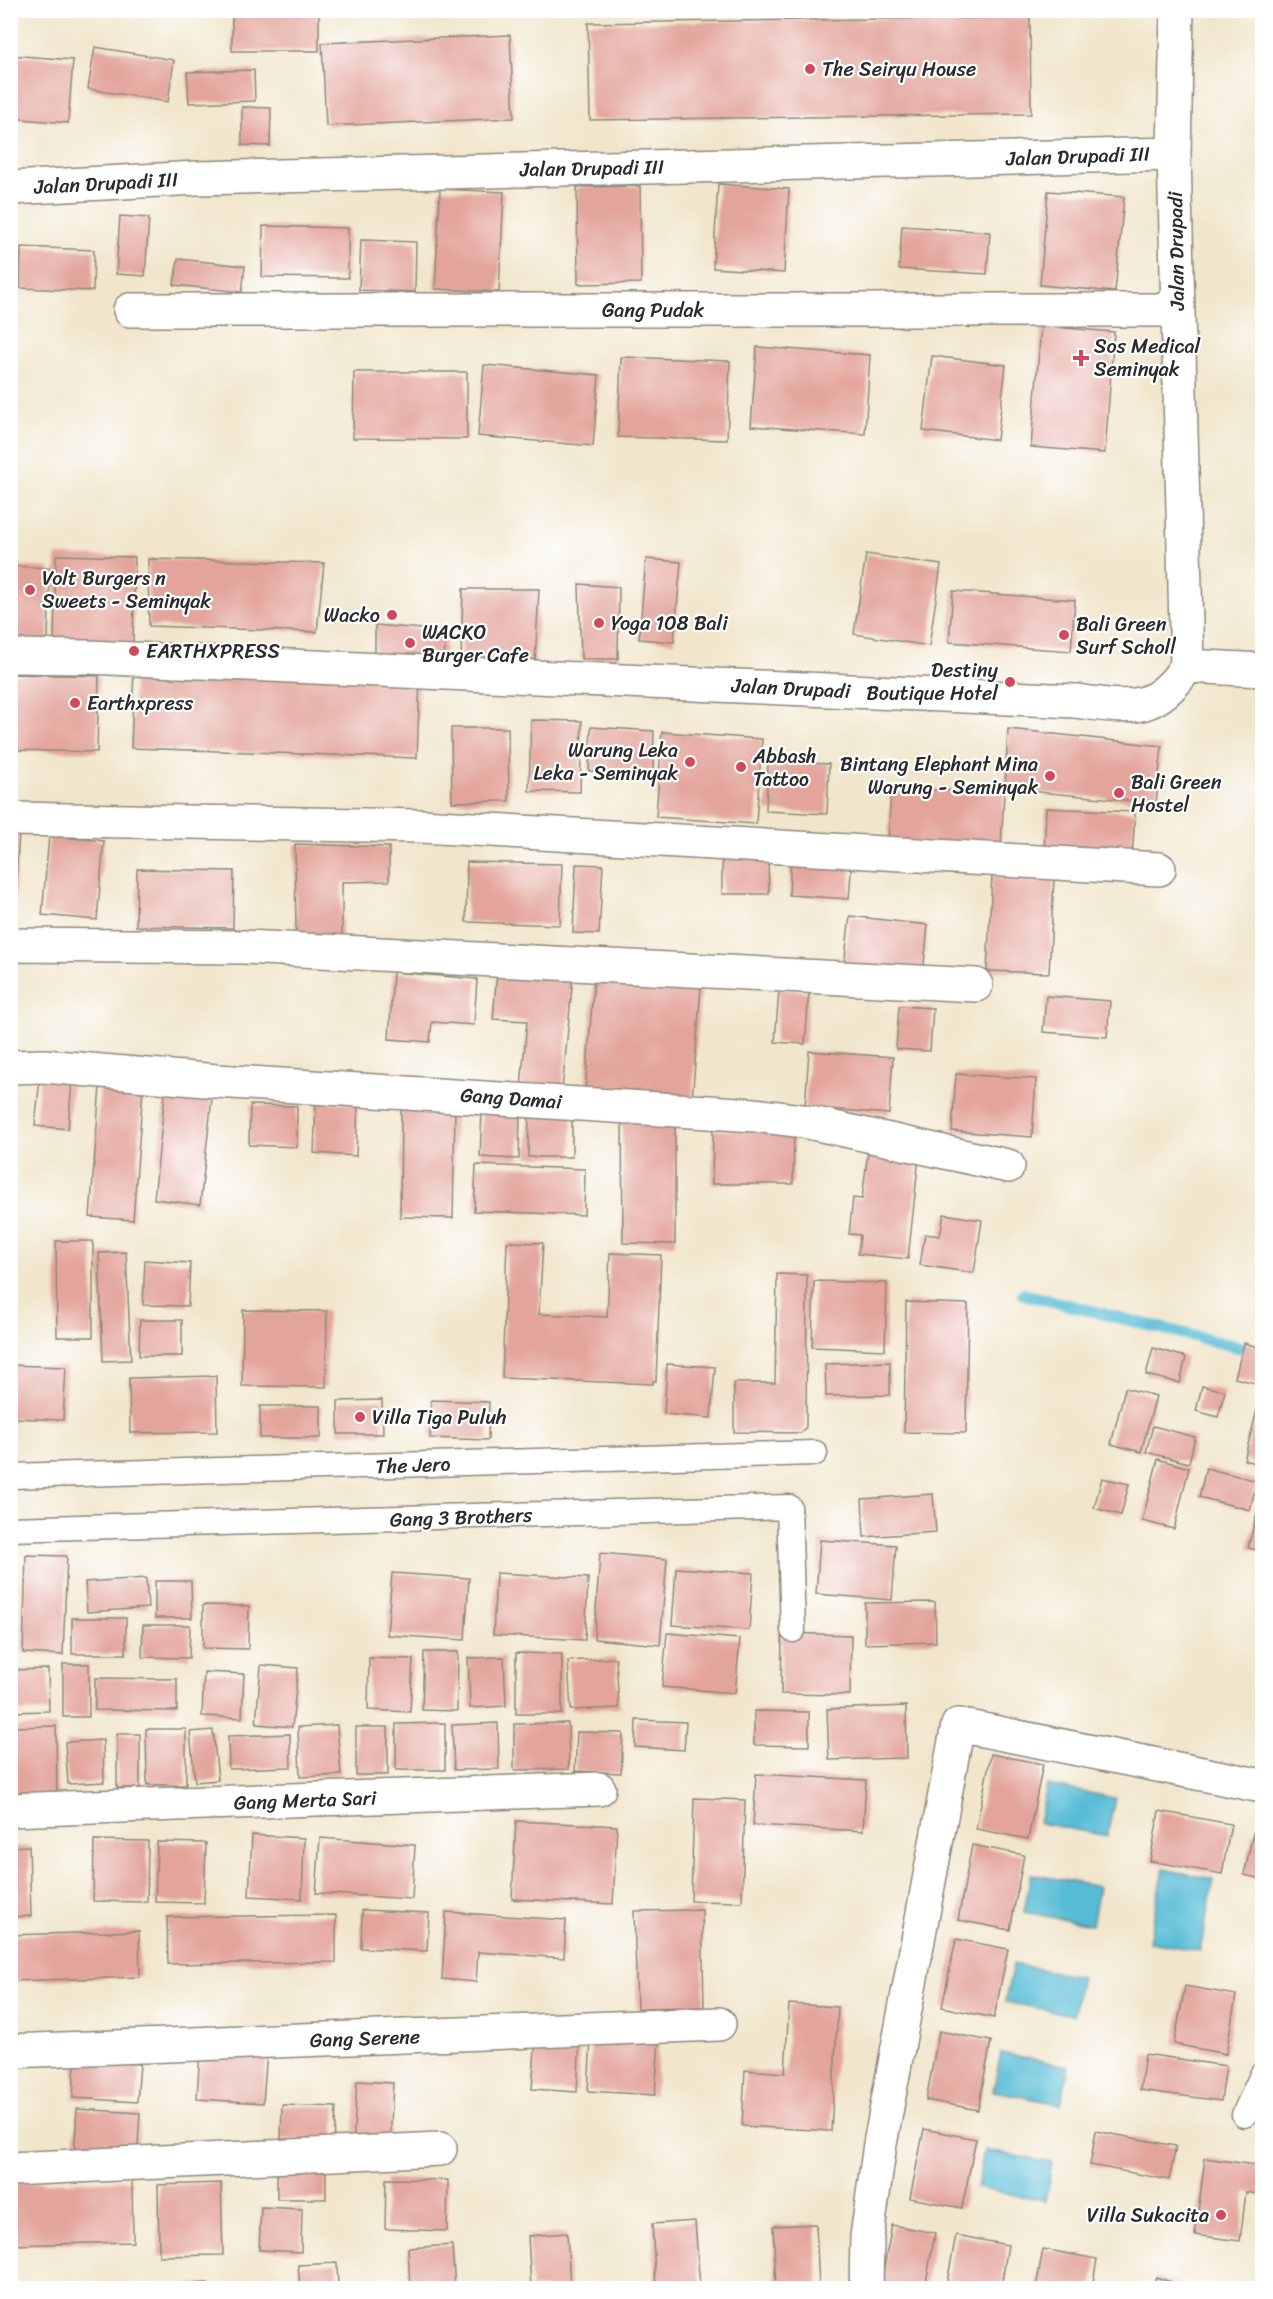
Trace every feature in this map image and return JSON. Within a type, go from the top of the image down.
[{"type":"street","name":"Jalan Drupadi","points":[[10,656],[100,657],[1075,701],[1118,706],[1155,701],[1168,690],[1187,666],[1174,153],[1177,10]]},
{"type":"street","name":"Jalan Drupadi III","points":[[10,188],[196,178],[1174,153]]},
{"type":"street","name":"Gang Pudak","points":[[130,310],[1177,310]]},
{"type":"street","points":[[1187,666],[1263,670]]},
{"type":"street","points":[[10,819],[421,826],[1159,869]]},
{"type":"street","points":[[10,945],[245,946],[976,985]]},
{"type":"street","name":"Gang Damai","points":[[10,1067],[44,1066],[217,1081],[754,1115],[803,1121],[1008,1166]]},
{"type":"street","points":[[866,2289],[867,2237],[880,2144],[958,1725],[1263,1786]]},
{"type":"street","name":"Gang Merta Sari","points":[[10,1810],[599,1789]]},
{"type":"street","name":"Gang Serene","points":[[10,2051],[719,2024]]},
{"type":"street","points":[[10,2169],[440,2149]]},
{"type":"lane","name":"The Jero","points":[[10,1476],[815,1453]]},
{"type":"lane","name":"Gang 3 Brothers","points":[[10,1529],[789,1507],[793,1630]]},
{"type":"lane","points":[[1244,2115],[1263,2074]]},
{"type":"water","points":[[1047,1785],[1115,1798],[1107,1836],[1039,1823]]},
{"type":"water","points":[[1163,1869],[1214,1879],[1200,1951],[1149,1942]]},
{"type":"water","points":[[1031,1874],[1099,1887],[1092,1925],[1024,1912]]},
{"type":"water","points":[[1013,1964],[1081,1977],[1073,2015],[1005,2002]]},
{"type":"water","points":[[1001,2053],[1069,2066],[1061,2104],[993,2091]]},
{"type":"water","points":[[984,2150],[1052,2163],[1045,2201],[977,2188]]},
{"type":"building","points":[[232,10],[319,10],[319,51],[232,51]]},
{"type":"building","name":"The Seiryu House","points":[[1030,17],[1031,114],[590,120],[588,23]]},
{"type":"building","points":[[510,35],[514,118],[326,126],[322,43]]},
{"type":"building","points":[[95,47],[174,60],[168,102],[88,89]]},
{"type":"building","points":[[10,55],[73,60],[68,123],[10,118]]},
{"type":"building","points":[[254,70],[255,101],[189,103],[187,72]]},
{"type":"building","points":[[242,107],[271,108],[270,146],[242,145]]},
{"type":"building","points":[[718,184],[789,189],[784,273],[713,268]]},
{"type":"building","points":[[640,186],[641,283],[578,284],[577,187]]},
{"type":"building","points":[[440,189],[504,192],[499,292],[435,289]]},
{"type":"building","points":[[1048,191],[1124,197],[1115,292],[1040,285]]},
{"type":"building","points":[[120,216],[149,218],[145,276],[116,274]]},
{"type":"building","points":[[263,226],[348,228],[348,278],[262,277]]},
{"type":"building","points":[[902,226],[990,232],[987,274],[899,269]]},
{"type":"building","points":[[361,240],[416,242],[415,292],[359,290]]},
{"type":"building","points":[[21,247],[94,250],[93,291],[20,288]]},
{"type":"building","points":[[178,259],[245,266],[242,292],[174,285]]},
{"type":"building","points":[[1041,326],[1114,332],[1105,453],[1031,447]]},
{"type":"building","points":[[757,347],[870,355],[865,434],[751,426]]},
{"type":"building","points":[[932,356],[1006,365],[997,440],[923,431]]},
{"type":"building","points":[[621,357],[730,361],[727,440],[618,437]]},
{"type":"building","points":[[484,365],[599,375],[593,446],[478,436]]},
{"type":"building","points":[[354,372],[467,372],[467,439],[353,438]]},
{"type":"building","points":[[866,554],[941,565],[929,646],[854,634]]},
{"type":"building","points":[[56,555],[135,557],[133,644],[54,642]]},
{"type":"building","points":[[148,559],[324,563],[317,632],[149,626]]},
{"type":"building","points":[[646,559],[681,562],[674,642],[639,639]]},
{"type":"building","name":"Volt Burgers n Sweets - Seminyak","points":[[12,566],[50,568],[48,640],[10,639]]},
{"type":"building","name":"Yoga 108 Bali","points":[[579,584],[619,587],[618,659],[581,659]]},
{"type":"building","points":[[463,589],[539,589],[535,664],[461,662]]},
{"type":"building","points":[[953,591],[1075,600],[1071,651],[949,642]]},
{"type":"building","name":"WACKO Burger Cafe","points":[[375,625],[446,631],[444,659],[375,655]]},
{"type":"building","points":[[134,668],[420,679],[417,758],[131,748]]},
{"type":"building","points":[[10,674],[99,676],[97,752],[10,750]]},
{"type":"building","points":[[531,720],[582,721],[580,792],[529,791]]},
{"type":"building","points":[[591,727],[654,731],[653,774],[589,771]]},
{"type":"building","points":[[451,728],[508,728],[509,801],[452,802]]},
{"type":"building","points":[[1008,729],[1162,746],[1156,803],[1005,789]]},
{"type":"building","points":[[662,732],[762,739],[756,824],[656,817]]},
{"type":"building","points":[[768,761],[829,764],[827,814],[766,811]]},
{"type":"building","points":[[891,788],[1004,793],[1001,847],[888,841]]},
{"type":"building","points":[[1046,808],[1135,812],[1132,859],[1044,854]]},
{"type":"building","points":[[10,833],[19,833],[12,939],[10,939]]},
{"type":"building","points":[[49,836],[104,841],[97,920],[42,915]]},
{"type":"building","points":[[295,844],[389,847],[389,881],[342,882],[342,941],[296,941]]},
{"type":"building","points":[[791,854],[852,859],[849,899],[789,895]]},
{"type":"building","points":[[722,855],[768,856],[769,894],[722,894]]},
{"type":"building","points":[[467,862],[562,864],[560,925],[466,922]]},
{"type":"building","points":[[576,864],[603,865],[599,934],[573,933]]},
{"type":"building","points":[[137,869],[234,871],[233,928],[136,926]]},
{"type":"building","points":[[992,876],[1054,879],[1049,973],[987,971]]},
{"type":"building","points":[[850,916],[928,925],[923,974],[844,965]]},
{"type":"building","points":[[393,972],[477,979],[474,1025],[432,1022],[430,1042],[389,1039]]},
{"type":"building","points":[[497,972],[573,976],[562,1091],[521,1087],[527,1021],[493,1019]]},
{"type":"building","points":[[594,979],[701,987],[692,1101],[585,1092]]},
{"type":"building","points":[[779,989],[809,992],[805,1044],[775,1042]]},
{"type":"building","points":[[1046,996],[1110,1001],[1107,1037],[1043,1032]]},
{"type":"building","points":[[899,1006],[933,1008],[930,1051],[896,1049]]},
{"type":"building","points":[[809,1051],[893,1057],[889,1114],[805,1107]]},
{"type":"building","points":[[956,1074],[1036,1079],[1032,1137],[952,1131]]},
{"type":"building","points":[[40,1078],[72,1081],[68,1129],[35,1126]]},
{"type":"building","points":[[166,1084],[213,1089],[200,1205],[154,1199]]},
{"type":"building","points":[[100,1086],[143,1089],[133,1220],[90,1217]]},
{"type":"building","points":[[316,1102],[358,1104],[356,1156],[314,1153]]},
{"type":"building","points":[[250,1105],[297,1106],[297,1147],[249,1145]]},
{"type":"building","points":[[401,1108],[455,1109],[453,1218],[400,1217]]},
{"type":"building","points":[[482,1111],[520,1112],[519,1159],[480,1157]]},
{"type":"building","points":[[529,1113],[572,1113],[572,1157],[528,1157]]},
{"type":"building","points":[[675,1120],[675,1244],[623,1243],[622,1121]]},
{"type":"building","points":[[713,1130],[794,1131],[793,1184],[712,1184]]},
{"type":"building","points":[[868,1151],[919,1157],[908,1259],[858,1254],[860,1235],[849,1234],[853,1198],[862,1199]]},
{"type":"building","points":[[476,1165],[585,1169],[584,1215],[474,1211]]},
{"type":"building","points":[[944,1214],[982,1220],[974,1273],[920,1265],[925,1234],[940,1236]]},
{"type":"building","points":[[56,1241],[93,1241],[93,1337],[57,1337]]},
{"type":"building","points":[[507,1242],[543,1243],[539,1314],[607,1317],[610,1253],[661,1255],[656,1381],[653,1381],[653,1384],[502,1378]]},
{"type":"building","points":[[126,1252],[131,1360],[103,1361],[99,1253]]},
{"type":"building","points":[[145,1260],[190,1263],[188,1306],[143,1305]]},
{"type":"building","points":[[777,1274],[807,1275],[806,1427],[801,1433],[734,1432],[734,1383],[775,1383]]},
{"type":"building","points":[[814,1281],[887,1283],[885,1350],[812,1347]]},
{"type":"building","points":[[906,1302],[968,1304],[966,1433],[904,1432]]},
{"type":"building","points":[[243,1310],[327,1311],[326,1387],[242,1386]]},
{"type":"building","points":[[140,1320],[182,1320],[182,1356],[139,1356]]},
{"type":"building","points":[[1244,1343],[1262,1348],[1262,1385],[1235,1378]]},
{"type":"building","points":[[1153,1348],[1186,1357],[1180,1383],[1146,1375]]},
{"type":"building","points":[[890,1362],[890,1395],[826,1396],[825,1364]]},
{"type":"building","points":[[667,1364],[715,1367],[711,1418],[664,1414]]},
{"type":"building","points":[[10,1365],[66,1367],[63,1420],[10,1418]]},
{"type":"building","points":[[216,1376],[217,1432],[130,1433],[129,1378]]},
{"type":"building","points":[[1202,1386],[1225,1391],[1218,1417],[1196,1411]]},
{"type":"building","points":[[1125,1388],[1156,1396],[1141,1452],[1111,1444]]},
{"type":"building","points":[[1262,1391],[1262,1465],[1244,1460]]},
{"type":"building","name":"Villa Tiga Puluh","points":[[382,1400],[383,1434],[338,1434],[338,1401]]},
{"type":"building","points":[[431,1400],[489,1402],[488,1440],[430,1438]]},
{"type":"building","points":[[260,1406],[321,1406],[321,1438],[260,1438]]},
{"type":"building","points":[[1153,1426],[1195,1437],[1189,1463],[1146,1452]]},
{"type":"building","points":[[1158,1459],[1189,1468],[1174,1529],[1142,1521]]},
{"type":"building","points":[[1206,1468],[1257,1481],[1250,1510],[1199,1497]]},
{"type":"building","points":[[1102,1478],[1129,1484],[1121,1515],[1094,1508]]},
{"type":"building","points":[[1262,1493],[1262,1551],[1248,1548]]},
{"type":"building","points":[[933,1494],[936,1532],[864,1537],[862,1499]]},
{"type":"building","points":[[820,1540],[896,1545],[892,1600],[816,1594]]},
{"type":"building","points":[[600,1553],[667,1559],[660,1645],[594,1639]]},
{"type":"building","points":[[26,1555],[67,1556],[63,1655],[23,1653]]},
{"type":"building","points":[[676,1568],[753,1573],[749,1630],[672,1625]]},
{"type":"building","points":[[392,1573],[469,1578],[465,1640],[387,1635]]},
{"type":"building","points":[[496,1573],[588,1578],[585,1640],[493,1635]]},
{"type":"building","points":[[146,1578],[148,1608],[87,1612],[85,1582]]},
{"type":"building","points":[[155,1581],[191,1581],[192,1618],[155,1618]]},
{"type":"building","points":[[935,1602],[936,1642],[865,1644],[865,1603]]},
{"type":"building","points":[[203,1605],[249,1606],[248,1649],[203,1648]]},
{"type":"building","points":[[72,1618],[126,1618],[126,1654],[72,1654]]},
{"type":"building","points":[[143,1625],[190,1625],[189,1658],[142,1657]]},
{"type":"building","points":[[667,1633],[740,1639],[735,1693],[662,1687]]},
{"type":"building","points":[[782,1633],[851,1635],[850,1695],[781,1694]]},
{"type":"building","points":[[424,1652],[458,1652],[457,1711],[422,1710]]},
{"type":"building","points":[[516,1653],[562,1654],[562,1714],[516,1714]]},
{"type":"building","points":[[504,1657],[506,1706],[470,1708],[468,1658]]},
{"type":"building","points":[[369,1658],[413,1659],[410,1712],[368,1710]]},
{"type":"building","points":[[616,1658],[619,1708],[571,1710],[568,1661]]},
{"type":"building","points":[[63,1664],[89,1664],[89,1717],[63,1717]]},
{"type":"building","points":[[261,1665],[298,1668],[292,1727],[256,1724]]},
{"type":"building","points":[[48,1669],[49,1711],[10,1712],[10,1670]]},
{"type":"building","points":[[204,1672],[244,1674],[242,1718],[202,1716]]},
{"type":"building","points":[[95,1678],[177,1679],[177,1711],[95,1710]]},
{"type":"building","points":[[906,1706],[907,1758],[829,1760],[827,1709]]},
{"type":"building","points":[[754,1711],[809,1712],[809,1746],[754,1745]]},
{"type":"building","points":[[636,1720],[686,1722],[684,1750],[635,1747]]},
{"type":"building","points":[[445,1723],[445,1770],[396,1770],[396,1724]]},
{"type":"building","points":[[498,1723],[499,1769],[454,1770],[452,1725]]},
{"type":"building","points":[[568,1723],[569,1769],[514,1770],[514,1724]]},
{"type":"building","points":[[337,1725],[341,1775],[300,1777],[298,1727]]},
{"type":"building","points":[[56,1726],[57,1800],[13,1800],[12,1727]]},
{"type":"building","points":[[356,1727],[388,1727],[388,1775],[356,1775]]},
{"type":"building","points":[[146,1729],[186,1729],[186,1785],[147,1785]]},
{"type":"building","points":[[213,1730],[218,1780],[195,1782],[190,1732]]},
{"type":"building","points":[[577,1732],[623,1733],[621,1773],[575,1771]]},
{"type":"building","points":[[117,1734],[140,1734],[140,1788],[117,1788]]},
{"type":"building","points":[[290,1734],[291,1767],[229,1769],[228,1736]]},
{"type":"building","points":[[103,1740],[104,1782],[68,1784],[65,1742]]},
{"type":"building","points":[[991,1754],[1043,1764],[1028,1839],[976,1829]]},
{"type":"building","points":[[756,1774],[866,1780],[863,1831],[753,1825]]},
{"type":"building","points":[[694,1798],[745,1800],[742,1902],[691,1901]]},
{"type":"building","points":[[1159,1811],[1231,1824],[1222,1874],[1150,1861]]},
{"type":"building","points":[[516,1821],[617,1826],[613,1904],[512,1899]]},
{"type":"building","points":[[1253,1833],[1262,1835],[1262,1879],[1244,1875]]},
{"type":"building","points":[[252,1835],[304,1838],[302,1899],[249,1896]]},
{"type":"building","points":[[320,1838],[415,1845],[412,1899],[316,1893]]},
{"type":"building","points":[[94,1840],[148,1841],[147,1902],[93,1901]]},
{"type":"building","points":[[157,1842],[206,1843],[204,1903],[155,1902]]},
{"type":"building","points":[[972,1845],[1024,1855],[1010,1930],[958,1920]]},
{"type":"building","points":[[29,1846],[31,1916],[10,1917],[10,1847]]},
{"type":"building","points":[[362,1910],[429,1913],[427,1951],[361,1948]]},
{"type":"building","points":[[702,1910],[704,2007],[637,2008],[634,1911]]},
{"type":"building","points":[[446,1912],[566,1920],[564,1958],[478,1952],[476,1982],[442,1979]]},
{"type":"building","points":[[336,1915],[336,1962],[168,1964],[167,1917]]},
{"type":"building","points":[[139,1931],[140,1977],[10,1981],[10,1935]]},
{"type":"building","points":[[956,1939],[1008,1949],[994,2018],[942,2007]]},
{"type":"building","points":[[1185,1986],[1236,1995],[1226,2054],[1174,2044]]},
{"type":"building","points":[[789,2004],[838,2007],[831,2131],[742,2126],[745,2070],[785,2073]]},
{"type":"building","points":[[939,2031],[991,2041],[978,2110],[926,2100]]},
{"type":"building","points":[[536,2035],[580,2038],[577,2092],[532,2089]]},
{"type":"building","points":[[591,2038],[659,2041],[655,2095],[588,2091]]},
{"type":"building","points":[[200,2047],[267,2051],[263,2103],[197,2099]]},
{"type":"building","points":[[1145,2054],[1226,2066],[1221,2101],[1140,2090]]},
{"type":"building","points":[[75,2060],[140,2064],[137,2102],[73,2098]]},
{"type":"building","points":[[357,2081],[393,2083],[390,2146],[353,2145]]},
{"type":"building","points":[[282,2105],[336,2107],[334,2142],[281,2139]]},
{"type":"building","points":[[77,2109],[140,2113],[137,2160],[74,2156]]},
{"type":"building","points":[[924,2129],[976,2139],[962,2208],[910,2198]]},
{"type":"building","points":[[1096,2131],[1176,2146],[1169,2180],[1090,2165]]},
{"type":"building","name":"Villa Sukacita","points":[[1205,2158],[1262,2166],[1262,2195],[1246,2192],[1240,2241],[1195,2235]]},
{"type":"building","points":[[277,2161],[326,2161],[326,2199],[277,2199]]},
{"type":"building","points":[[386,2179],[448,2180],[447,2231],[385,2229]]},
{"type":"building","points":[[132,2180],[133,2242],[10,2245],[10,2183]]},
{"type":"building","points":[[221,2183],[223,2255],[159,2256],[158,2185]]},
{"type":"building","points":[[261,2207],[302,2209],[301,2252],[259,2250]]},
{"type":"building","points":[[695,2221],[700,2288],[656,2288],[652,2224]]},
{"type":"building","points":[[816,2224],[819,2288],[776,2288],[773,2226]]},
{"type":"building","points":[[892,2225],[935,2233],[925,2288],[880,2288]]},
{"type":"building","points":[[567,2233],[570,2288],[531,2288],[528,2236]]},
{"type":"building","points":[[956,2235],[1008,2245],[1001,2288],[946,2288]]},
{"type":"building","points":[[452,2245],[455,2288],[410,2288],[408,2248]]},
{"type":"building","points":[[1043,2249],[1097,2259],[1092,2288],[1036,2288]]},
{"type":"building","points":[[337,2263],[338,2288],[300,2288],[298,2265]]},
{"type":"building","points":[[1156,2277],[1190,2288],[1152,2288]]},
{"type":"building","points":[[208,2283],[209,2288],[152,2288],[152,2287]]},
{"type":"waterway","points":[[1023,1294],[1262,1353]]},
{"type":"place","name":"The Seiryu House","points":[[810,69]]},
{"type":"place","name":"Sos Medical Seminyak","points":[[1081,358]]},
{"type":"place","name":"Volt Burgers n Sweets - Seminyak","points":[[30,590]]},
{"type":"place","name":"Wacko","points":[[392,615]]},
{"type":"place","name":"Yoga 108 Bali","points":[[599,623]]},
{"type":"place","name":"Bali Green Surf Scholl","points":[[1064,635]]},
{"type":"place","name":"WACKO Burger Cafe","points":[[410,643]]},
{"type":"place","name":"EARTHXPRESS","points":[[134,651]]},
{"type":"place","name":"Destiny Boutique Hotel","points":[[1010,682]]},
{"type":"place","name":"Earthxpress","points":[[75,703]]},
{"type":"place","name":"Warung Leka Leka - Seminyak","points":[[690,762]]},
{"type":"place","name":"Abbash Tattoo","points":[[741,767]]},
{"type":"place","name":"Bintang Elephant Mina Warung - Seminyak","points":[[1050,776]]},
{"type":"place","name":"Bali Green Hostel","points":[[1119,793]]},
{"type":"place","name":"Villa Tiga Puluh","points":[[360,1417]]},
{"type":"place","name":"Villa Sukacita","points":[[1221,2215]]}]
